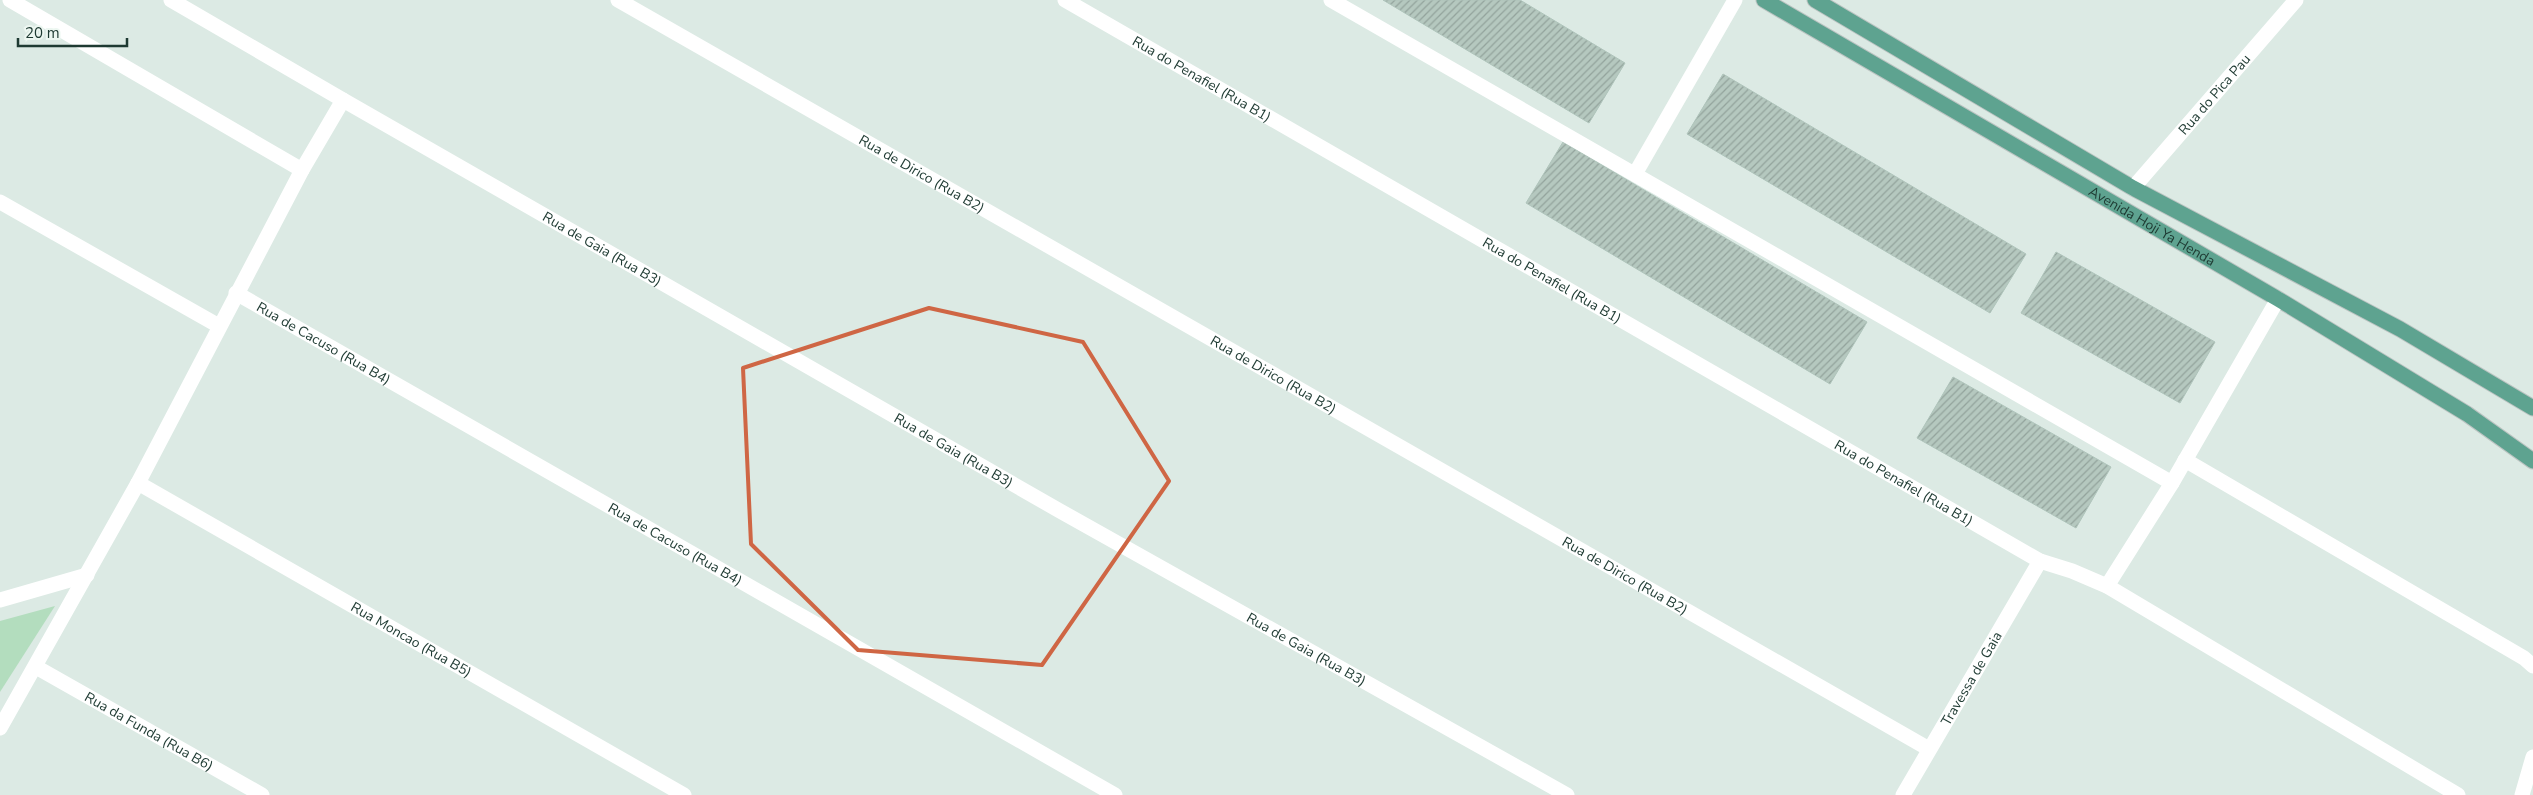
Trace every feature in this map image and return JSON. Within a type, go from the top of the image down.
[{"type":"main road","name":"Avenida Hoji Ya Henda","points":[[1764,0],[2278,299],[2467,414],[2533,461]]},
{"type":"main road","name":"Avenida Hoji Ya Henda","points":[[1815,0],[2133,188],[2400,329],[2533,408]]},
{"type":"street","points":[[9,0],[302,170]]},
{"type":"street","name":"Rua de Gaia (Rua B3)","points":[[171,0],[1052,506],[1566,795]]},
{"type":"street","name":"Rua de Dirico (Rua B2)","points":[[618,0],[1929,749]]},
{"type":"street","name":"Rua do Penafiel (Rua B1)","points":[[1066,0],[2040,561],[2072,571],[2107,586],[2458,795]]},
{"type":"street","points":[[1331,0],[2172,483]]},
{"type":"street","points":[[1635,174],[1736,0]]},
{"type":"street","name":"Rua do Pica Pau","points":[[2133,188],[2296,0]]},
{"type":"street","points":[[0,728],[138,483],[302,170],[343,100]]},
{"type":"street","points":[[0,202],[219,326]]},
{"type":"street","name":"Rua de Cacuso (Rua B4)","points":[[236,294],[1115,795]]},
{"type":"street","points":[[2107,586],[2186,460],[2278,299]]},
{"type":"street","points":[[2186,460],[2516,654],[2533,666]]},
{"type":"street","name":"Rua Moncao (Rua B5)","points":[[138,483],[684,795]]},
{"type":"street","name":"Travessa de Gaia","points":[[1903,795],[2040,561]]},
{"type":"street","points":[[0,600],[87,574]]},
{"type":"street","name":"Rua da Funda (Rua B6)","points":[[36,667],[262,795]]},
{"type":"street","points":[[2522,795],[2533,756]]},
{"type":"highlighted area","points":[[929,308],[1083,342],[1169,481],[1042,665],[858,650],[751,544],[743,368]]},
{"type":"green space","points":[[55,606],[0,692],[0,621]]},
{"type":"building","points":[[1383,0],[1520,0],[1625,63],[1589,123]]},
{"type":"building","points":[[1723,74],[2026,254],[1990,313],[1687,134]]},
{"type":"building","points":[[1563,142],[1867,322],[1830,384],[1526,203]]},
{"type":"building","points":[[2056,252],[2215,342],[2180,403],[2021,313]]},
{"type":"building","points":[[1953,377],[2111,467],[2076,528],[1917,438]]}]
